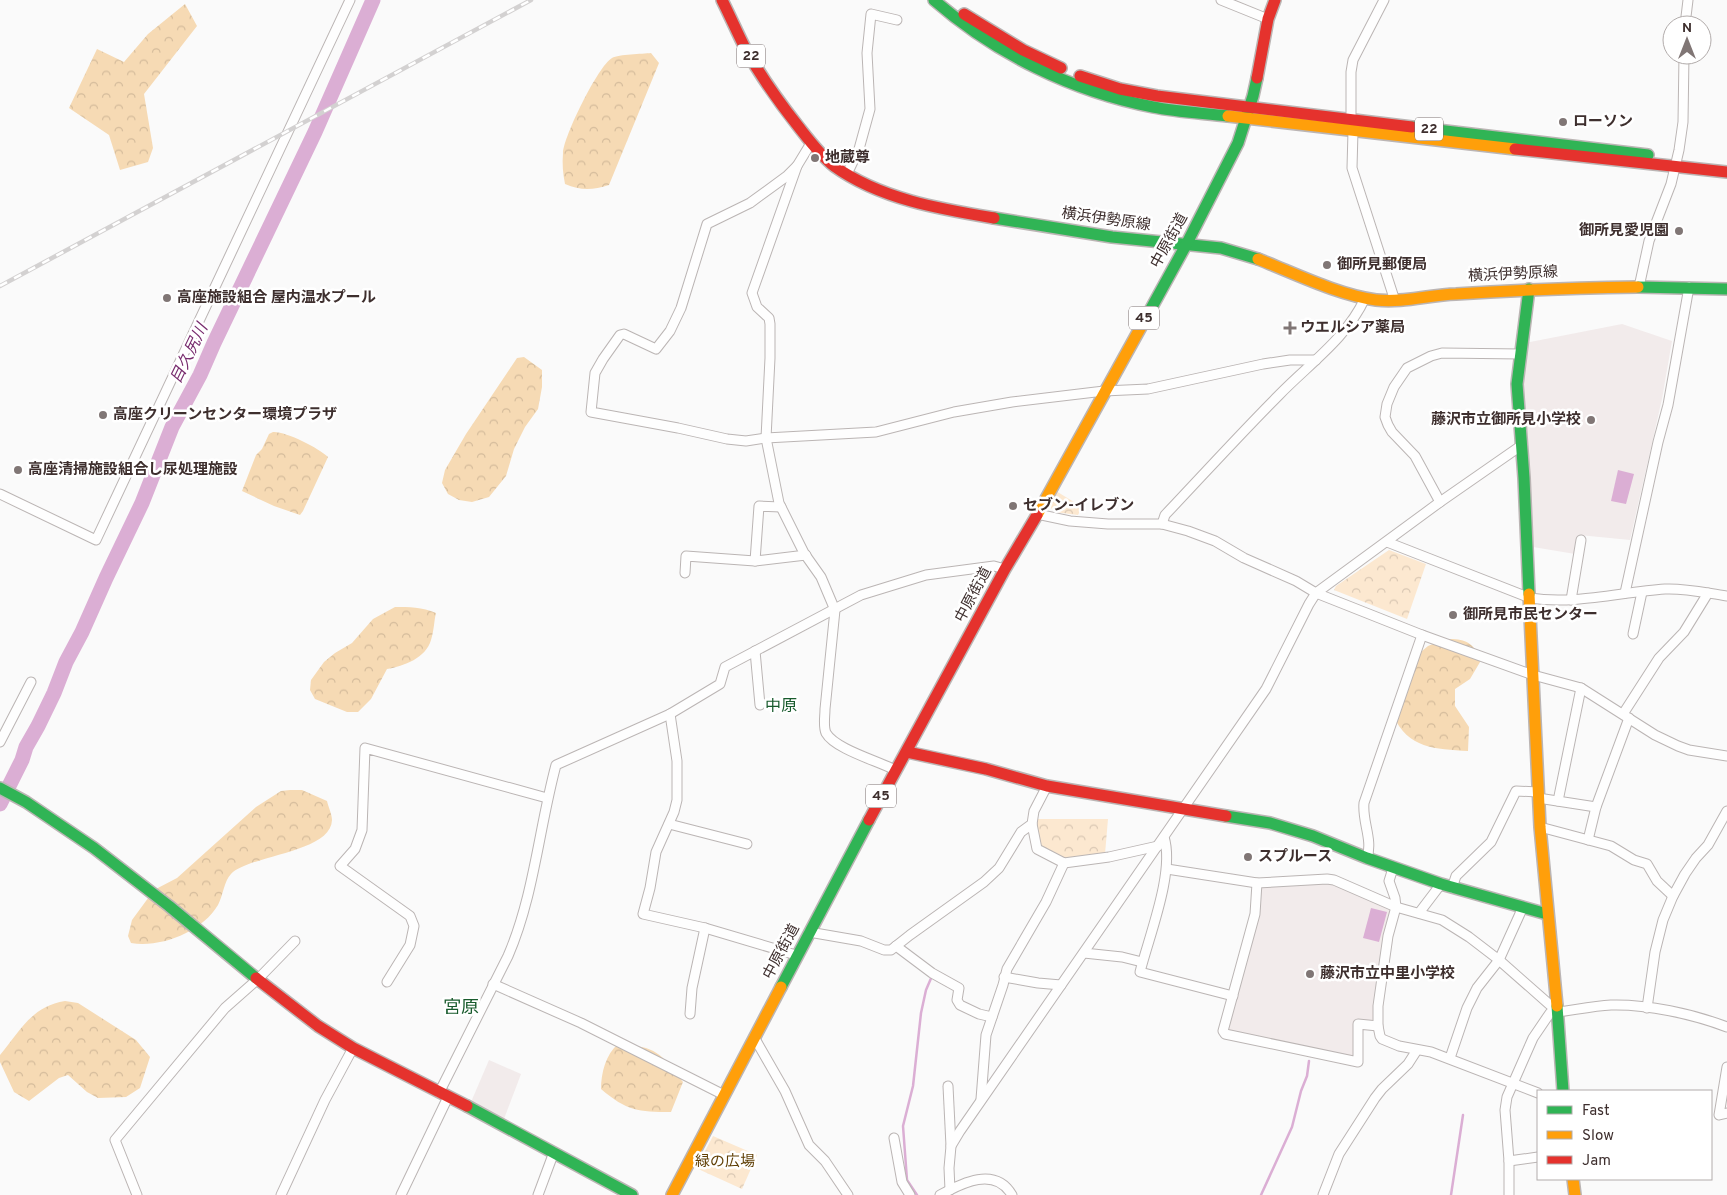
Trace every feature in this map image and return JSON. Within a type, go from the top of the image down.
[{"type":"main road","name":"横浜伊勢原線","points":[[722,0],[746,49],[781,103],[811,143],[833,164],[859,182],[888,194],[921,204],[1112,237],[1220,248],[1240,252],[1335,290],[1365,298],[1395,300],[1529,289],[1639,287],[1727,289]]},
{"type":"main road","name":"22","points":[[934,0],[988,42],[1039,70],[1117,98],[1154,107],[1248,113],[1676,163],[1727,172]]},
{"type":"main road","name":"22","points":[[948,0],[962,12],[998,36],[1044,62],[1085,78],[1120,89],[1248,113]]},
{"type":"main road","name":"中原街道","points":[[672,1195],[796,955],[895,770],[907,752],[1004,569],[1037,514],[1186,245],[1238,142],[1248,113],[1268,19],[1275,0]]},
{"type":"main road","name":"22","points":[[1676,163],[1727,163]]},
{"type":"main road","points":[[1529,289],[1517,384],[1530,598],[1540,827],[1558,1012],[1563,1090]]},
{"type":"main road","points":[[907,752],[986,769],[1048,786],[1245,818],[1285,827],[1313,836],[1393,868],[1447,886],[1548,914]]},
{"type":"main road","points":[[0,788],[62,825],[94,848],[318,1026],[353,1048],[554,1152],[632,1195]]},
{"type":"main road","points":[[1574,1180],[1575,1195]]},
{"type":"street","points":[[0,494],[96,540],[350,0]]},
{"type":"street","points":[[1221,0],[1268,19]]},
{"type":"street","points":[[1384,0],[1378,8],[1353,60],[1351,79],[1352,168],[1395,300]]},
{"type":"street","points":[[1686,15],[1688,0]]},
{"type":"street","points":[[847,174],[859,149],[870,109],[867,54],[871,14],[897,20]]},
{"type":"street","points":[[1639,287],[1649,241],[1671,184],[1676,163],[1682,122],[1684,65]]},
{"type":"street","points":[[811,143],[797,166],[752,293],[757,307],[768,318],[770,324],[766,438],[781,506],[806,555],[821,578],[835,610],[825,710],[826,733],[845,748],[895,770]]},
{"type":"street","points":[[797,166],[787,176],[750,203],[707,224],[684,302],[670,331],[656,349],[624,334],[620,335],[603,359],[596,373],[591,412],[727,439],[746,441],[766,438],[876,432],[954,412],[1012,402],[1104,391],[1148,389],[1263,364],[1290,360],[1316,360]]},
{"type":"street","points":[[1624,593],[1668,405],[1689,287]]},
{"type":"street","points":[[1162,524],[1165,515],[1277,396],[1327,350],[1359,313],[1365,298]]},
{"type":"street","points":[[1440,502],[1415,456],[1388,425],[1386,413],[1394,387],[1408,368],[1431,356],[1442,353],[1520,354]]},
{"type":"street","points":[[951,1146],[1266,689],[1316,593],[1440,502],[1522,445]]},
{"type":"street","points":[[755,560],[759,506],[781,506]]},
{"type":"street","points":[[1037,514],[1070,521],[1099,524],[1162,524],[1188,531],[1215,541],[1244,558],[1296,581],[1316,593],[1422,635],[1533,675],[1581,688],[1655,735],[1678,746],[1689,750],[1727,756]]},
{"type":"street","points":[[1572,600],[1581,540]]},
{"type":"street","points":[[1387,542],[1530,598],[1547,601],[1682,589],[1727,596]]},
{"type":"street","points":[[685,573],[686,556],[755,560],[806,555]]},
{"type":"street","points":[[401,1195],[443,1095],[493,984],[517,936],[556,765],[670,714],[720,684],[725,667],[861,595],[926,575],[994,566],[1004,569]]},
{"type":"street","points":[[1633,634],[1642,592]]},
{"type":"street","points":[[1588,840],[1596,807],[1626,716],[1659,658],[1684,632],[1708,593]]},
{"type":"street","points":[[1367,858],[1370,845],[1363,817],[1364,803],[1422,635]]},
{"type":"street","points":[[755,650],[760,705]]},
{"type":"street","points":[[0,742],[31,682]]},
{"type":"street","points":[[1558,801],[1581,688]]},
{"type":"street","points":[[670,714],[677,761],[677,800],[669,824],[656,852],[650,888],[643,914],[705,928],[796,955]]},
{"type":"street","points":[[387,982],[410,945],[414,926],[410,916],[340,866],[355,849],[362,830],[365,748],[547,798]]},
{"type":"street","points":[[1048,786],[1034,811],[1032,824],[1037,848],[1064,863],[1109,857],[1158,846]]},
{"type":"street","points":[[1419,913],[1491,842],[1516,791],[1558,801],[1596,807]]},
{"type":"street","points":[[1647,1008],[1655,952],[1663,920],[1673,896],[1696,858],[1708,845],[1727,811]]},
{"type":"street","points":[[669,824],[747,844]]},
{"type":"street","points":[[809,932],[862,941],[884,950],[891,950],[984,882],[999,868],[1021,832],[1032,824]]},
{"type":"street","points":[[1540,827],[1611,846],[1634,860],[1647,864],[1657,881],[1673,896]]},
{"type":"street","points":[[1164,837],[1168,853],[1167,869],[1140,972],[1233,996]]},
{"type":"street","points":[[981,1101],[986,1035],[1004,977],[1016,951],[1032,928],[1046,902],[1064,863]]},
{"type":"street","points":[[1393,868],[1388,882],[1395,898],[1396,907],[1386,949],[1378,1006],[1378,1026],[1382,1039],[1450,1058],[1537,1094]]},
{"type":"street","points":[[1167,869],[1257,883],[1327,879],[1396,907],[1442,920],[1469,936],[1558,1012]]},
{"type":"street","points":[[1257,883],[1255,914],[1223,1031],[1225,1034],[1358,1062],[1358,1024],[1378,1026]]},
{"type":"street","points":[[1450,1058],[1467,1008],[1477,988],[1499,960],[1523,907]]},
{"type":"street","points":[[690,1014],[692,988],[705,928]]},
{"type":"street","points":[[137,1195],[115,1140],[225,1008],[258,979],[295,941]]},
{"type":"street","points":[[896,946],[932,973],[959,988],[958,1000],[960,1005],[979,1014],[992,1017]]},
{"type":"street","points":[[1084,953],[1142,962]]},
{"type":"street","points":[[1004,977],[1061,985]]},
{"type":"street","points":[[493,984],[581,1023],[724,1095]]},
{"type":"street","points":[[1509,1195],[1510,1161],[1505,1110],[1507,1097],[1511,1084],[1540,1027],[1550,1013],[1611,1005],[1647,1008],[1697,1018],[1727,1027]]},
{"type":"street","points":[[754,1037],[785,1091],[810,1145],[825,1161],[848,1195]]},
{"type":"street","points":[[281,1195],[325,1100],[353,1048]]},
{"type":"street","points":[[1323,1195],[1339,1154],[1375,1098],[1408,1064],[1417,1050]]},
{"type":"street","points":[[1719,1116],[1727,1067]]},
{"type":"street","points":[[948,1086],[951,1146],[948,1181],[950,1190]]},
{"type":"street","points":[[894,1138],[902,1182],[910,1195]]},
{"type":"street","points":[[538,1195],[554,1152]]},
{"type":"street","points":[[1510,1161],[1537,1157]]},
{"type":"street","points":[[940,1195],[979,1178],[1005,1185],[1012,1195]]},
{"type":"shaded area","name":"藤沢市立御所見小学校","points":[[1622,324],[1672,341],[1662,399],[1630,540],[1579,535],[1575,554],[1533,547],[1528,442],[1523,398],[1525,343]]},
{"type":"shaded area","points":[[1618,470],[1634,474],[1626,504],[1611,501]]},
{"type":"shaded area","name":"藤沢市立中里小学校","points":[[1327,881],[1389,908],[1390,914],[1384,932],[1375,992],[1374,1019],[1370,1021],[1355,1019],[1354,1056],[1349,1058],[1227,1032],[1226,1026],[1258,922],[1259,887],[1263,885]]},
{"type":"shaded area","points":[[1371,908],[1387,912],[1379,942],[1363,938]]},
{"type":"shaded area","points":[[489,1060],[521,1074],[504,1119],[471,1102]]},
{"type":"green space","points":[[185,4],[197,26],[144,94],[153,148],[148,162],[120,170],[109,135],[69,108],[97,49],[124,62],[148,34]]},
{"type":"green space","points":[[651,53],[659,63],[609,185],[587,189],[565,184],[563,153],[565,144],[583,102],[599,74],[612,58]]},
{"type":"green space","points":[[524,357],[542,370],[542,387],[538,409],[525,427],[514,449],[506,476],[489,497],[472,502],[459,500],[448,494],[442,483],[445,470],[466,434],[517,358]]},
{"type":"green space","points":[[273,432],[285,434],[302,441],[328,457],[300,515],[274,506],[242,491],[256,455],[262,449],[269,434]]},
{"type":"green space","points":[[1056,491],[1082,507],[1078,515],[1055,512],[1050,507]]},
{"type":"green space","points":[[1389,550],[1426,564],[1407,619],[1334,590],[1336,586]]},
{"type":"green space","points":[[395,607],[421,608],[436,613],[431,640],[424,652],[414,660],[387,669],[371,699],[358,712],[347,712],[315,699],[310,690],[311,680],[324,662],[352,643],[373,619]]},
{"type":"green space","points":[[1445,639],[1463,640],[1474,647],[1483,657],[1470,679],[1455,689],[1455,706],[1469,727],[1468,751],[1434,748],[1415,741],[1406,735],[1393,715],[1416,656],[1428,646]]},
{"type":"green space","points":[[302,790],[327,801],[332,820],[328,831],[318,840],[304,847],[254,862],[231,874],[218,905],[211,915],[191,930],[180,936],[155,943],[131,943],[128,936],[132,920],[154,890],[177,878],[256,807],[281,791]]},
{"type":"green space","points":[[1038,819],[1108,819],[1105,854],[1062,859],[1040,847],[1035,821]]},
{"type":"green space","points":[[65,1001],[78,1003],[136,1040],[150,1057],[140,1088],[126,1097],[98,1098],[87,1092],[68,1075],[59,1078],[29,1101],[14,1092],[0,1062],[0,1055],[35,1014],[44,1008]]},
{"type":"green space","points":[[618,1044],[650,1049],[668,1064],[683,1082],[671,1112],[650,1112],[633,1109],[618,1102],[601,1089],[605,1064],[610,1053]]},
{"type":"green space","name":"緑の広場","points":[[713,1136],[757,1155],[742,1189],[696,1168]]},
{"type":"waterway","name":"目久尻川","points":[[0,804],[142,503],[172,427],[200,375],[315,132],[373,0]]},
{"type":"waterway","points":[[917,1195],[907,1180],[903,1126],[913,1086],[921,1013],[926,990],[932,976]]},
{"type":"waterway","points":[[1261,1195],[1292,1127],[1301,1091],[1307,1076],[1309,1061]]},
{"type":"waterway","points":[[1451,1195],[1463,1115]]},
{"type":"railway","points":[[0,286],[531,0]]},
{"type":"traffic: fast","points":[[934,0],[983,37],[1036,68],[1064,80],[1093,91],[1153,107],[1228,116]]},
{"type":"traffic: fast","points":[[1147,316],[1238,143],[1257,78]]},
{"type":"traffic: fast","points":[[1412,127],[1648,155]]},
{"type":"traffic: fast","points":[[994,218],[1112,237],[1221,248],[1258,259]]},
{"type":"traffic: fast","points":[[1638,287],[1727,289]]},
{"type":"traffic: fast","points":[[1529,289],[1517,384],[1524,478],[1529,594]]},
{"type":"traffic: fast","points":[[0,788],[26,802],[94,848],[169,906],[256,978]]},
{"type":"traffic: fast","points":[[1226,816],[1270,823],[1313,836],[1367,858],[1441,884],[1547,914]]},
{"type":"traffic: fast","points":[[781,987],[869,820]]},
{"type":"traffic: fast","points":[[1557,1006],[1563,1090]]},
{"type":"traffic: fast","points":[[467,1106],[632,1195]]},
{"type":"traffic: slow","points":[[1228,116],[1515,149]]},
{"type":"traffic: slow","points":[[1258,259],[1331,289],[1386,301],[1502,291],[1638,287]]},
{"type":"traffic: slow","points":[[1037,515],[1147,316]]},
{"type":"traffic: slow","points":[[1529,594],[1540,827],[1557,1006]]},
{"type":"traffic: slow","points":[[672,1195],[781,987]]},
{"type":"traffic: slow","points":[[1573,1180],[1575,1195]]},
{"type":"traffic: jam","points":[[722,0],[745,48],[770,88],[811,142],[834,166],[871,187],[891,195],[953,211],[994,218]]},
{"type":"traffic: jam","points":[[1257,78],[1268,19],[1275,0]]},
{"type":"traffic: jam","points":[[964,14],[1023,50],[1061,68]]},
{"type":"traffic: jam","points":[[1080,76],[1120,89],[1157,96],[1412,127]]},
{"type":"traffic: jam","points":[[1515,149],[1727,172]]},
{"type":"traffic: jam","points":[[869,820],[1005,569],[1037,515]]},
{"type":"traffic: jam","points":[[907,752],[986,769],[1047,786],[1226,816]]},
{"type":"traffic: jam","points":[[256,978],[318,1026],[353,1048],[467,1106]]},
{"type":"place","name":"ローソン","points":[[1563,122]]},
{"type":"place","name":"地蔵尊","points":[[815,158]]},
{"type":"place","name":"御所見愛児園","points":[[1679,231]]},
{"type":"place","name":"御所見郵便局","points":[[1327,265]]},
{"type":"place","name":"高座施設組合 屋内温水プール","points":[[167,298]]},
{"type":"place","name":"ウエルシア薬局","points":[[1290,328]]},
{"type":"place","name":"高座クリーンセンター環境プラザ","points":[[103,415]]},
{"type":"place","name":"藤沢市立御所見小学校","points":[[1591,420]]},
{"type":"place","name":"高座清掃施設組合し尿処理施設","points":[[18,470]]},
{"type":"place","name":"セブン-イレブン","points":[[1013,506]]},
{"type":"place","name":"御所見市民センター","points":[[1453,615]]},
{"type":"place","name":"スプルース","points":[[1248,857]]},
{"type":"place","name":"藤沢市立中里小学校","points":[[1310,974]]},
{"type":"district","name":"中原","points":[[781,707]]},
{"type":"district","name":"宮原","points":[[461,1008]]}]
